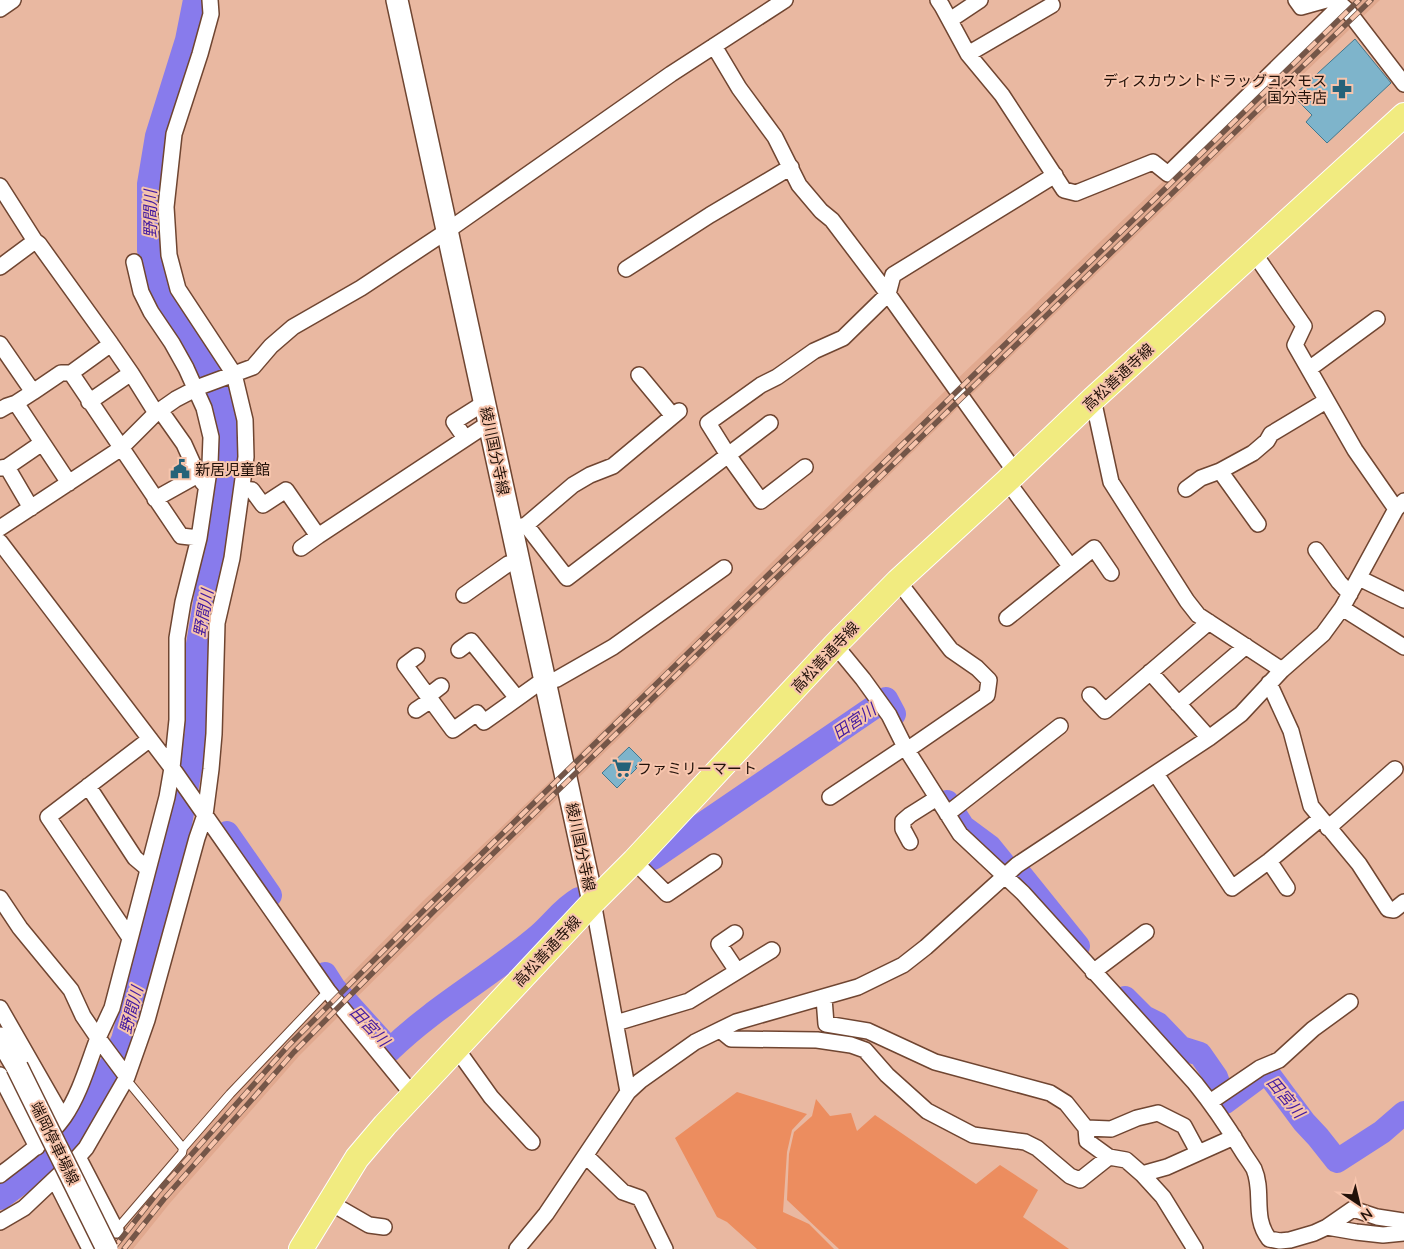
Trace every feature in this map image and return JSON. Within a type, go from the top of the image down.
[{"type":"main road","name":"綾川国分寺線","points":[[397,0],[484,403],[519,527],[518,561],[593,902]]},
{"type":"main road","name":"高松善通寺線","points":[[301,1249],[357,1158],[456,1048],[593,902],[634,862],[834,645],[898,581],[1012,477],[1093,399],[1404,115]]},
{"type":"main road","name":"端岡停車場線","points":[[0,1038],[9,1071],[112,1235]]},
{"type":"street","points":[[0,9],[13,0]]},
{"type":"street","points":[[0,1222],[24,1208],[86,1148],[126,1077],[147,1020],[203,813],[214,734],[217,623],[232,558],[243,490],[246,456],[245,420],[231,375],[178,289],[168,255],[166,207],[174,134],[212,14],[210,0]]},
{"type":"street","points":[[0,528],[120,449],[158,412],[176,399],[197,388],[253,367],[271,346],[294,327],[361,288],[447,231],[671,74],[786,0]]},
{"type":"street","points":[[938,0],[968,54],[1002,96],[1064,190],[1076,193],[1153,162],[1168,174],[1338,2],[1353,18],[1404,84]]},
{"type":"street","points":[[950,20],[980,0]]},
{"type":"street","points":[[1296,0],[1300,7],[1326,0]]},
{"type":"street","points":[[968,54],[1052,5]]},
{"type":"street","points":[[714,46],[739,88],[775,137],[799,184],[821,211],[832,220],[888,294],[1070,566]]},
{"type":"street","points":[[626,270],[710,215],[791,167]]},
{"type":"street","points":[[806,468],[760,501],[708,423],[761,385],[777,377],[814,351],[843,338],[888,294],[894,275],[1055,175]]},
{"type":"street","points":[[0,186],[35,241],[111,344],[158,412],[184,444],[206,488]]},
{"type":"street","points":[[0,267],[35,241]]},
{"type":"street","points":[[517,1249],[546,1214],[628,1092],[640,1081],[695,1042],[736,1022],[824,998],[866,983],[903,965],[926,947],[1017,865],[1156,774],[1241,714],[1282,670],[1323,634],[1342,608],[1399,511],[1355,450],[1326,401],[1295,345],[1304,326],[1254,253]]},
{"type":"street","points":[[0,1174],[37,1147],[64,1118],[100,1041],[112,1008],[173,770],[177,720],[177,638],[183,602],[200,538],[210,464],[211,437],[197,388],[172,342],[151,312],[140,292],[134,262]]},
{"type":"street","points":[[1309,369],[1377,319]]},
{"type":"street","points":[[0,344],[33,392]]},
{"type":"street","points":[[0,410],[16,404],[61,374],[70,373],[111,344]]},
{"type":"street","points":[[70,373],[181,536],[200,538]]},
{"type":"street","points":[[89,402],[131,373]]},
{"type":"street","points":[[639,376],[676,414],[614,466],[590,475],[573,485],[519,527],[567,578],[770,423]]},
{"type":"street","points":[[1093,399],[1111,482],[1187,601],[1198,615],[1282,670]]},
{"type":"street","points":[[1186,489],[1200,478],[1220,471],[1253,453],[1271,446],[1271,434],[1326,401]]},
{"type":"street","points":[[465,438],[450,416],[484,403]]},
{"type":"street","points":[[16,404],[69,483]]},
{"type":"street","points":[[301,548],[465,438],[489,424]]},
{"type":"street","points":[[32,508],[3,467],[42,442]]},
{"type":"street","points":[[1220,471],[1258,524]]},
{"type":"street","points":[[154,499],[198,475]]},
{"type":"street","points":[[243,490],[252,490],[263,505],[286,490],[318,536]]},
{"type":"street","points":[[0,542],[173,770],[328,990],[413,1095]]},
{"type":"street","points":[[1007,618],[1094,548],[1111,574]]},
{"type":"street","points":[[1316,550],[1350,594]]},
{"type":"street","points":[[464,595],[508,564],[518,561]]},
{"type":"street","points":[[417,656],[405,665],[453,730],[477,713],[484,722],[536,685],[557,679],[613,647],[724,568]]},
{"type":"street","points":[[1359,578],[1404,600]]},
{"type":"street","points":[[830,797],[987,695],[989,680],[977,668],[951,650],[898,581]]},
{"type":"street","points":[[1342,608],[1404,646]]},
{"type":"street","points":[[1090,694],[1105,711],[1209,622]]},
{"type":"street","points":[[459,650],[471,641],[517,698]]},
{"type":"street","points":[[834,645],[863,679],[889,715],[909,747],[936,798],[952,810],[960,834],[1005,876],[1054,927],[1195,1083],[1218,1097],[1234,1137],[1254,1170],[1262,1230],[1270,1244],[1314,1233],[1327,1227],[1353,1209],[1377,1217],[1404,1221]]},
{"type":"street","points":[[1178,704],[1246,646]]},
{"type":"street","points":[[1150,672],[1209,738]]},
{"type":"street","points":[[1269,683],[1291,731],[1311,806],[1358,864],[1388,909],[1394,910],[1404,902]]},
{"type":"street","points":[[416,710],[442,686]]},
{"type":"street","points":[[952,810],[1060,726]]},
{"type":"street","points":[[130,938],[48,816],[150,739]]},
{"type":"street","points":[[1156,774],[1232,888],[1324,823],[1395,769]]},
{"type":"street","points":[[88,786],[135,858],[148,869]]},
{"type":"street","points":[[910,842],[903,829],[903,821],[936,798]]},
{"type":"street","points":[[1269,861],[1287,888]]},
{"type":"street","points":[[634,862],[667,894],[714,862]]},
{"type":"street","points":[[0,898],[20,928],[71,990],[83,1016],[126,1077]]},
{"type":"street","points":[[593,902],[628,1092]]},
{"type":"street","points":[[1093,972],[1146,932]]},
{"type":"street","points":[[735,933],[719,944],[737,971]]},
{"type":"street","points":[[616,1023],[693,1007],[737,971],[772,950]]},
{"type":"street","points":[[824,998],[826,1024],[868,1031],[935,1062],[1050,1093],[1066,1103],[1086,1128],[1087,1141],[1109,1157],[1126,1160],[1163,1197],[1195,1249]]},
{"type":"street","points":[[1218,1097],[1260,1068],[1279,1060],[1313,1029],[1350,1002]]},
{"type":"street","points":[[0,1008],[64,1118]]},
{"type":"street","points":[[720,1030],[731,1039],[817,1040],[851,1045],[865,1050],[887,1075],[927,1110],[974,1135],[1025,1142],[1037,1148],[1070,1176],[1080,1180],[1109,1157]]},
{"type":"street","points":[[456,1048],[491,1097],[532,1142]]},
{"type":"street","points":[[9,1071],[37,1147]]},
{"type":"street","points":[[1086,1128],[1111,1129],[1137,1118],[1158,1113],[1184,1126],[1198,1152]]},
{"type":"street","points":[[1142,1174],[1167,1166],[1234,1137]]},
{"type":"street","points":[[586,1156],[623,1192],[640,1198],[665,1249]]},
{"type":"street","points":[[78,1157],[112,1235],[95,1249]]},
{"type":"street","points":[[55,1180],[90,1249]]},
{"type":"street","points":[[329,1202],[369,1225],[384,1226]]},
{"type":"street","points":[[1327,1227],[1383,1235],[1404,1233]]},
{"type":"lane","points":[[112,1235],[230,1094],[328,990]]},
{"type":"lane","points":[[126,1077],[183,1148]]},
{"type":"shaded area","points":[[1352,0],[1380,0],[965,401],[568,788],[351,1003],[348,1001],[345,1004],[348,1007],[299,1056],[170,1203],[133,1249],[105,1249],[153,1189],[283,1041],[334,990],[336,993],[337,988],[424,900],[564,768],[952,384]]},
{"type":"shaded area","points":[[737,1092],[807,1114],[792,1130],[787,1152],[783,1212],[809,1224],[834,1249],[757,1249],[727,1222],[717,1217],[675,1138]]},
{"type":"shaded area","points":[[816,1099],[830,1116],[851,1113],[857,1131],[875,1115],[976,1184],[1000,1165],[1038,1190],[1023,1217],[1069,1249],[839,1249],[787,1200],[789,1154],[794,1132],[812,1116]]},
{"type":"building","name":"ディスカウントドラッグコスモス 国分寺店","points":[[1355,39],[1391,83],[1327,143],[1306,122],[1312,115],[1293,96]]},
{"type":"building","name":"ファミリーマート","points":[[629,747],[642,760],[635,767],[637,768],[617,788],[602,773]]},
{"type":"waterway","name":"野間川","points":[[0,1198],[35,1172],[75,1131],[99,1090],[123,1040],[180,824],[197,731],[197,650],[229,462],[229,435],[221,398],[208,367],[162,290],[149,250],[149,184],[157,136],[187,40],[195,0]]},
{"type":"waterway","name":"田宮川","points":[[653,858],[886,699],[894,714]]},
{"type":"waterway","name":"田宮川","points":[[947,802],[963,827],[990,847],[1003,863]]},
{"type":"waterway","name":"田宮川","points":[[227,833],[270,895]]},
{"type":"waterway","name":"田宮川","points":[[1020,874],[1078,946]]},
{"type":"waterway","name":"田宮川","points":[[325,974],[334,988],[390,1050],[444,1005],[521,950],[579,899]]},
{"type":"waterway","name":"田宮川","points":[[1125,998],[1144,1017],[1158,1024],[1181,1048],[1200,1054],[1216,1077],[1225,1102],[1264,1073],[1269,1075],[1304,1122],[1337,1161],[1382,1132],[1404,1113]]},
{"type":"railway","points":[[113,1249],[158,1192],[288,1046],[429,905],[1359,0]]},
{"type":"railway","points":[[124,1249],[164,1199],[294,1052],[435,910],[1371,0]]},
{"type":"place","name":"ディスカウントドラッグコスモス 国分寺店","points":[[1342,89]]},
{"type":"place","name":"新居児童館","points":[[180,469]]},
{"type":"place","name":"ファミリーマート","points":[[622,768]]}]
